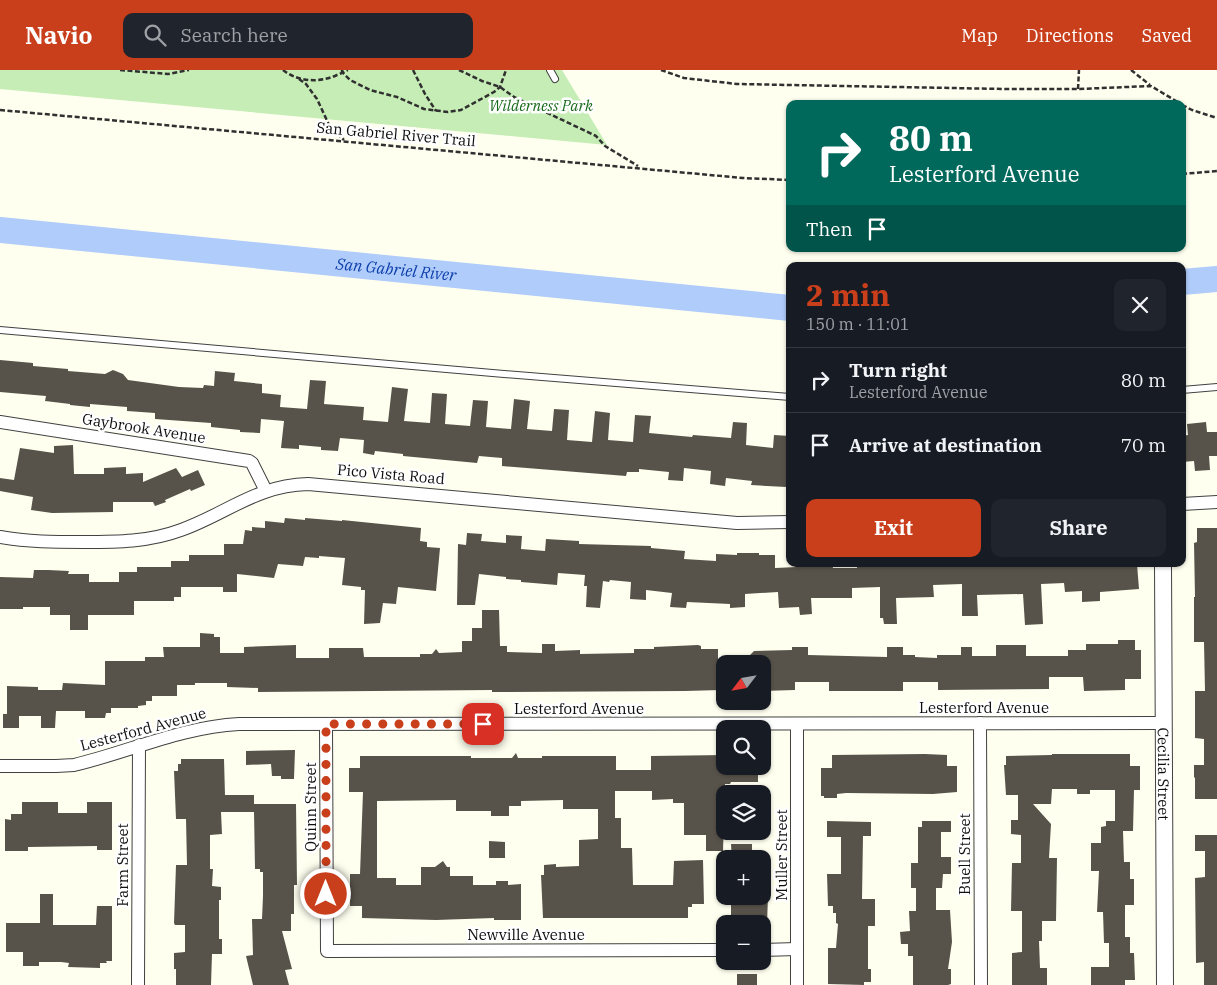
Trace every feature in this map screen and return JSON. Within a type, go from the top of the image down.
[{"type":"street","name":"Gaybrook Avenue","points":[[0,422],[249,461],[255,468],[266,491]]},
{"type":"street","name":"Pico Vista Road","points":[[0,537],[37,542],[120,542],[142,540],[182,530],[266,491],[290,485],[319,484],[737,523],[786,522]]},
{"type":"street","points":[[1186,504],[1217,502]]},
{"type":"street","name":"Cecilia Street","points":[[1163,567],[1165,985]]},
{"type":"street","name":"Buell Street","points":[[980,723],[981,985]]},
{"type":"street","name":"Lesterford Avenue","points":[[0,766],[74,765],[193,730],[216,726],[326,724],[1164,723]]},
{"type":"street","name":"Quinn Street","points":[[326,724],[327,951]]},
{"type":"street","name":"Muller Street","points":[[797,724],[798,985]]},
{"type":"street","name":"Farm Street","points":[[138,985],[139,745]]},
{"type":"street","name":"Newville Avenue","points":[[327,951],[716,950]]},
{"type":"street","points":[[771,950],[797,950]]},
{"type":"lane","points":[[550,70],[555,79]]},
{"type":"lane","points":[[0,330],[786,397]]},
{"type":"lane","points":[[1186,390],[1217,387]]},
{"type":"path","points":[[120,70],[168,74],[190,70]]},
{"type":"path","points":[[284,70],[299,79],[311,90],[330,127],[346,141]]},
{"type":"path","points":[[299,79],[308,80],[336,76],[342,71],[348,70]]},
{"type":"path","points":[[413,70],[436,111]]},
{"type":"path","points":[[458,70],[500,87],[514,97],[596,136],[606,146],[639,167]]},
{"type":"path","points":[[342,71],[350,80],[370,90],[397,96],[424,109],[436,111],[461,110],[479,102],[500,87],[506,70]]},
{"type":"path","points":[[662,70],[684,78],[737,84],[1078,88],[1151,86]]},
{"type":"path","points":[[1078,88],[1079,70]]},
{"type":"path","points":[[1131,70],[1151,86],[1175,100]]},
{"type":"path","points":[[1186,106],[1217,118]]},
{"type":"path","name":"San Gabriel River Trail","points":[[0,110],[743,178],[786,180]]},
{"type":"path","points":[[1186,174],[1217,170]]},
{"type":"green space","name":"Wilderness Park","points":[[0,70],[562,70],[607,145],[0,89]]},
{"type":"building","points":[[0,360],[33,363],[33,366],[68,369],[68,371],[105,374],[113,370],[123,374],[128,380],[179,387],[203,388],[204,385],[214,386],[215,371],[235,373],[234,381],[262,384],[262,393],[281,395],[280,407],[307,409],[310,380],[326,381],[324,404],[364,407],[363,420],[388,422],[392,387],[408,389],[404,421],[430,423],[432,393],[447,394],[445,424],[470,426],[473,400],[488,401],[486,427],[511,429],[514,399],[530,401],[527,429],[552,431],[554,409],[569,410],[567,440],[592,442],[595,411],[610,413],[608,440],[633,442],[635,415],[651,416],[649,433],[692,437],[693,435],[731,438],[733,422],[747,423],[746,445],[773,448],[774,435],[786,436],[786,487],[751,485],[752,481],[726,478],[725,486],[710,484],[711,471],[684,468],[683,481],[668,480],[669,472],[639,469],[639,472],[627,472],[626,476],[502,466],[502,458],[479,456],[477,463],[403,456],[403,454],[375,451],[374,455],[363,453],[364,440],[340,438],[338,451],[321,450],[321,447],[299,445],[299,449],[281,448],[284,421],[261,419],[260,433],[240,432],[240,430],[211,427],[211,423],[155,419],[155,413],[127,411],[127,407],[90,404],[90,407],[70,405],[45,401],[46,396],[0,392]]},
{"type":"building","points":[[1206,422],[1207,432],[1217,432],[1217,456],[1209,456],[1210,470],[1195,471],[1194,461],[1186,462],[1187,424]]},
{"type":"building","points":[[73,445],[74,474],[104,474],[104,468],[126,467],[126,474],[143,473],[143,482],[176,468],[182,477],[198,470],[205,485],[191,491],[190,489],[155,506],[153,502],[113,502],[113,512],[52,513],[31,510],[33,497],[0,491],[0,478],[14,480],[20,448],[54,453],[54,446]]},
{"type":"building","points":[[285,518],[342,520],[421,528],[420,541],[427,542],[427,547],[440,548],[436,591],[398,587],[396,604],[383,603],[380,623],[364,624],[365,590],[361,590],[361,587],[342,585],[345,558],[319,556],[319,558],[305,557],[303,566],[278,564],[274,578],[237,574],[237,592],[223,592],[223,587],[181,587],[181,597],[174,597],[174,601],[134,601],[134,615],[88,615],[88,630],[70,630],[70,615],[50,615],[50,607],[0,609],[0,577],[33,578],[34,570],[48,570],[69,571],[68,574],[89,574],[89,582],[119,582],[119,572],[137,572],[137,567],[171,567],[171,561],[189,561],[189,555],[224,555],[224,544],[243,544],[245,530],[252,531],[252,527],[265,528],[265,521],[284,523]]},
{"type":"building","points":[[1197,528],[1217,528],[1217,799],[1195,799],[1194,765],[1204,765],[1204,739],[1195,738],[1195,691],[1205,691],[1204,642],[1194,642],[1194,543],[1197,542]]},
{"type":"building","points":[[467,533],[482,534],[481,541],[506,543],[506,535],[522,536],[521,549],[545,551],[546,539],[579,541],[579,544],[651,546],[651,548],[685,551],[684,559],[716,561],[716,554],[759,553],[759,555],[775,555],[775,568],[1137,567],[1139,589],[1100,592],[1100,601],[1082,602],[1082,591],[1065,592],[1064,583],[1041,584],[1043,624],[1025,625],[1023,594],[977,595],[978,616],[962,616],[962,584],[933,585],[934,597],[896,598],[897,624],[884,624],[883,618],[880,618],[880,587],[852,588],[852,598],[811,598],[812,614],[800,615],[799,607],[779,608],[778,592],[745,594],[745,607],[730,608],[730,604],[687,602],[686,608],[670,607],[672,593],[646,590],[646,600],[630,599],[631,582],[610,580],[609,582],[603,581],[600,608],[586,607],[587,586],[584,586],[585,575],[558,573],[557,585],[521,582],[521,580],[506,579],[506,577],[479,574],[475,605],[457,605],[458,544],[466,545]]},
{"type":"building","points":[[482,610],[499,610],[500,646],[507,646],[507,652],[542,653],[542,644],[555,644],[555,651],[580,650],[580,654],[634,653],[634,649],[698,645],[701,646],[701,649],[718,649],[718,655],[716,655],[716,690],[258,692],[258,688],[227,687],[227,683],[195,683],[195,685],[177,685],[177,696],[152,696],[152,701],[146,701],[146,705],[138,706],[138,708],[111,708],[111,713],[106,713],[105,718],[85,718],[85,711],[56,711],[55,728],[41,728],[41,716],[19,716],[19,728],[3,728],[3,714],[7,714],[7,686],[38,687],[38,690],[62,690],[63,683],[105,685],[105,661],[145,661],[145,657],[164,657],[163,647],[200,647],[200,633],[214,634],[214,637],[220,637],[220,653],[244,653],[244,647],[296,645],[296,658],[329,658],[329,648],[363,648],[364,657],[420,657],[420,654],[432,654],[436,649],[439,653],[462,652],[462,641],[472,641],[472,628],[482,628]]},
{"type":"building","points":[[1118,640],[1135,640],[1135,650],[1141,650],[1141,679],[1125,679],[1125,690],[1084,691],[1083,677],[1049,677],[1049,689],[938,690],[938,682],[903,682],[903,691],[829,691],[829,682],[795,682],[795,690],[771,691],[771,655],[750,655],[754,651],[792,650],[792,647],[808,647],[808,655],[887,657],[887,647],[903,647],[903,655],[937,658],[937,655],[961,655],[961,647],[972,647],[972,656],[996,656],[996,645],[1026,645],[1026,656],[1068,656],[1068,650],[1086,650],[1086,644],[1118,644]]},
{"type":"building","points":[[295,750],[294,779],[281,779],[281,776],[272,776],[271,764],[246,765],[246,751]]},
{"type":"building","points":[[516,753],[518,758],[542,758],[542,756],[616,756],[616,770],[651,770],[651,756],[716,755],[716,775],[758,775],[758,782],[731,782],[730,784],[716,785],[716,840],[723,840],[723,850],[716,851],[706,851],[706,835],[684,835],[684,803],[673,803],[673,799],[652,800],[652,791],[615,791],[615,818],[621,818],[621,848],[632,848],[633,885],[673,885],[674,861],[703,860],[704,904],[692,904],[692,907],[688,907],[688,918],[543,918],[541,875],[544,875],[544,865],[556,864],[556,867],[579,866],[579,840],[598,839],[598,809],[563,809],[563,800],[521,801],[521,806],[509,806],[509,816],[491,816],[491,811],[456,811],[456,800],[377,801],[377,878],[396,878],[396,885],[421,885],[421,867],[435,867],[443,861],[447,867],[450,867],[450,876],[473,876],[473,885],[496,885],[496,881],[508,881],[508,885],[521,884],[521,920],[494,920],[494,918],[436,920],[362,918],[362,906],[350,906],[350,874],[360,874],[363,792],[349,792],[349,768],[360,768],[360,756],[512,758]]},
{"type":"building","points":[[1130,754],[1130,766],[1140,766],[1140,790],[1134,790],[1133,831],[1123,831],[1124,862],[1130,862],[1130,879],[1134,879],[1134,905],[1125,905],[1125,937],[1130,937],[1130,953],[1134,953],[1135,980],[1125,980],[1125,985],[1091,985],[1091,967],[1109,967],[1109,943],[1104,943],[1103,912],[1097,912],[1099,871],[1091,871],[1091,843],[1101,843],[1101,827],[1106,826],[1106,821],[1115,821],[1115,790],[1090,790],[1090,794],[1077,794],[1077,789],[1052,789],[1051,804],[1033,804],[1051,824],[1049,858],[1057,858],[1056,921],[1042,921],[1042,941],[1039,941],[1040,968],[1047,968],[1047,985],[1012,985],[1012,953],[1022,952],[1022,911],[1011,911],[1012,863],[1021,863],[1021,835],[1011,834],[1011,820],[1018,820],[1018,795],[1006,795],[1004,765],[1006,765],[1006,756]]},
{"type":"building","points":[[832,755],[947,755],[947,766],[957,766],[957,792],[933,794],[846,793],[837,794],[837,798],[824,798],[824,796],[821,796],[821,768],[832,768]]},
{"type":"building","points":[[181,759],[224,759],[225,795],[254,795],[254,804],[296,804],[297,885],[294,885],[294,914],[291,914],[291,931],[282,931],[292,969],[285,970],[289,985],[253,985],[246,956],[253,955],[252,919],[262,919],[263,896],[263,872],[260,872],[260,869],[255,869],[254,812],[221,812],[222,834],[210,835],[210,869],[213,869],[212,886],[221,887],[219,939],[222,939],[222,954],[212,954],[211,985],[176,985],[174,953],[185,952],[185,925],[175,925],[174,923],[176,865],[187,865],[186,819],[176,819],[174,771],[178,771],[178,764],[181,764]]},
{"type":"building","points":[[22,802],[58,802],[58,813],[87,813],[87,802],[112,802],[112,850],[97,850],[97,846],[28,847],[28,851],[5,851],[5,819],[11,820],[11,814],[22,814]]},
{"type":"building","points":[[827,821],[871,822],[871,836],[863,836],[862,899],[875,899],[875,926],[868,926],[868,969],[871,969],[871,982],[864,982],[864,985],[828,984],[828,948],[836,948],[838,924],[836,923],[836,913],[833,913],[833,906],[828,906],[827,874],[841,874],[841,837],[827,837]]},
{"type":"building","points":[[922,821],[951,821],[951,832],[941,832],[941,857],[951,857],[951,874],[943,874],[942,888],[936,888],[936,910],[950,910],[952,942],[948,969],[951,969],[951,984],[948,985],[913,985],[913,956],[908,956],[908,944],[901,944],[900,932],[910,931],[909,911],[916,911],[916,888],[911,888],[911,863],[918,863],[918,827],[922,827]]},
{"type":"building","points":[[1195,835],[1217,835],[1217,985],[1204,985],[1204,962],[1196,963],[1195,878],[1205,877],[1205,851],[1195,851]]},
{"type":"building","points":[[489,841],[505,842],[505,858],[489,858]]},
{"type":"building","points":[[731,844],[752,844],[752,850],[731,850]]},
{"type":"building","points":[[40,894],[53,894],[53,925],[96,925],[97,906],[112,906],[112,961],[100,963],[100,968],[68,967],[69,963],[61,962],[39,962],[39,966],[23,966],[23,952],[6,952],[6,923],[40,923]]},
{"type":"building","points":[[731,905],[768,905],[767,915],[731,915]]},
{"type":"building","points":[[737,974],[757,974],[757,985],[737,985]]},
{"type":"waterway","name":"San Gabriel River","points":[[0,230],[786,308]]},
{"type":"waterway","name":"San Gabriel River","points":[[1186,282],[1217,279]]},
{"type":"route","points":[[326,894],[326,724],[483,724]]}]
